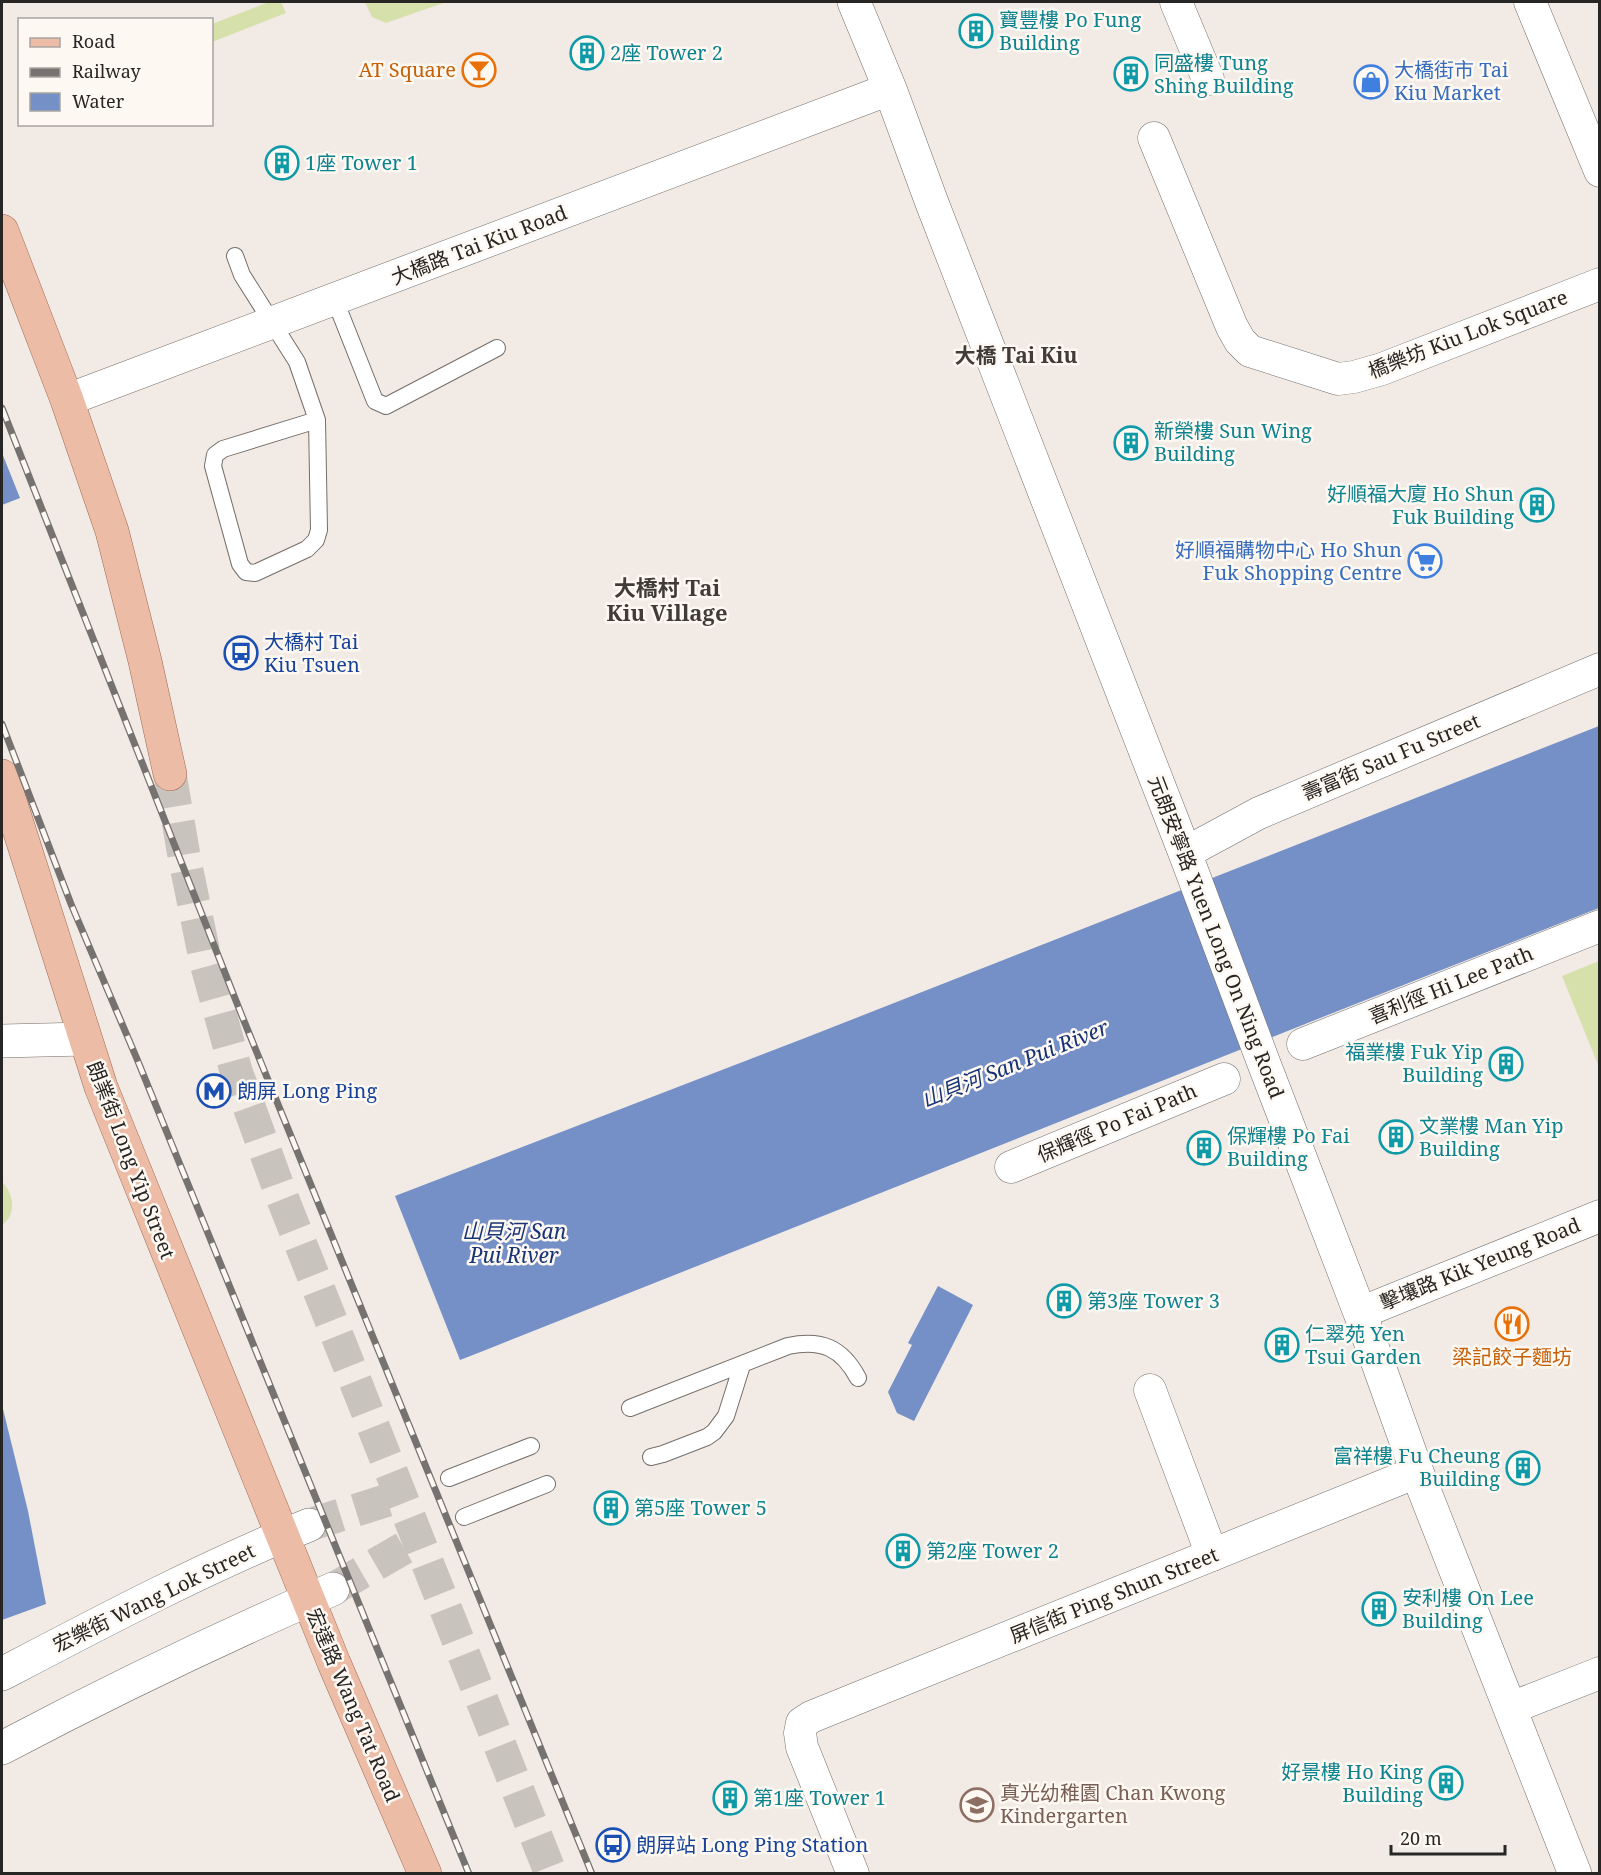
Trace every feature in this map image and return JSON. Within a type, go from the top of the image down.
[{"type":"main road","points":[[2,231],[67,400],[112,531],[145,661],[170,774]]},
{"type":"main road","name":"朗業街 Long Yip Street","points":[[2,776],[101,1087],[295,1531]]},
{"type":"main road","name":"宏達路 Wang Tat Road","points":[[295,1531],[425,1874]]},
{"type":"street","name":"元朗安寧路 Yuen Long On Ning Road","points":[[854,2],[890,89],[932,203],[1187,858],[1360,1313],[1417,1473],[1575,1874]]},
{"type":"street","points":[[1176,2],[1208,79]]},
{"type":"street","points":[[1530,2],[1599,171]]},
{"type":"street","name":"大橋路 Tai Kiu Road","points":[[67,400],[890,89]]},
{"type":"street","name":"橋樂坊 Kiu Lok Square","points":[[1154,138],[1232,327],[1240,341],[1250,351],[1338,379],[1354,377],[1382,369],[1599,284]]},
{"type":"street","name":"壽富街 Sau Fu Street","points":[[1187,858],[1259,813],[1599,669]]},
{"type":"street","name":"喜利徑 Hi Lee Path","points":[[1303,1044],[1599,926]]},
{"type":"street","points":[[2,1041],[85,1040]]},
{"type":"street","name":"保輝徑 Po Fai Path","points":[[1011,1167],[1224,1079]]},
{"type":"street","name":"擊壤路 Kik Yeung Road","points":[[1360,1313],[1599,1216]]},
{"type":"street","points":[[1150,1390],[1212,1555]]},
{"type":"street","name":"屏信街 Ping Shun Street","points":[[853,1874],[802,1747],[800,1732],[802,1723],[1417,1473]]},
{"type":"street","name":"宏樂街 Wang Lok Street","points":[[2,1674],[158,1594],[295,1531]]},
{"type":"street","points":[[2,1748],[215,1641],[320,1594]]},
{"type":"street","points":[[1510,1708],[1599,1673]]},
{"type":"lane","points":[[235,256],[242,275],[297,362],[317,420],[320,530],[316,540],[307,549],[255,573],[246,572],[240,564],[213,466],[215,455],[223,449],[317,420]]},
{"type":"lane","points":[[335,300],[375,401],[381,405],[386,406],[497,348]]},
{"type":"lane","points":[[630,1408],[789,1346],[805,1343],[822,1345],[837,1352],[850,1363],[858,1378]]},
{"type":"lane","points":[[651,1457],[707,1437],[714,1432],[726,1416],[742,1365]]},
{"type":"lane","points":[[449,1478],[531,1446]]},
{"type":"lane","points":[[464,1517],[547,1485]]},
{"type":"green space","points":[[269,2],[281,2],[286,13],[213,42],[213,24]]},
{"type":"green space","points":[[365,2],[446,2],[386,23],[372,17]]},
{"type":"green space","points":[[1599,961],[1599,1067],[1562,976]]},
{"type":"green space","points":[[2,1182],[9,1192],[12,1210],[2,1225]]},
{"type":"water","points":[[2,453],[20,498],[2,505]]},
{"type":"water","name":"山貝河 San Pui River","points":[[1599,726],[1599,908],[460,1360],[395,1196],[805,1038]]},
{"type":"water","points":[[938,1286],[973,1305],[914,1421],[897,1413],[888,1392],[912,1345],[908,1343]]},
{"type":"water","points":[[2,1405],[28,1511],[46,1604],[2,1620]]},
{"type":"tunnel","points":[[170,774],[206,963],[236,1071],[280,1192],[551,1874]]},
{"type":"tunnel","points":[[309,1525],[401,1496]]},
{"type":"tunnel","points":[[333,1589],[418,1540]]},
{"type":"railway","points":[[2,408],[242,1016],[592,1874]]},
{"type":"railway","points":[[2,724],[71,904],[137,1059],[469,1874]]},
{"type":"place","name":"寶豐樓 Po Fung Building","points":[[976,31]]},
{"type":"place","name":"2座 Tower 2","points":[[587,53]]},
{"type":"place","name":"AT Square","points":[[479,70]]},
{"type":"place","name":"同盛樓 Tung Shing Building","points":[[1131,74]]},
{"type":"place","name":"大橋街市 Tai Kiu Market","points":[[1371,82]]},
{"type":"place","name":"1座 Tower 1","points":[[282,163]]},
{"type":"place","name":"新榮樓 Sun Wing Building","points":[[1131,443]]},
{"type":"place","name":"好順福大廈 Ho Shun Fuk Building","points":[[1537,505]]},
{"type":"place","name":"好順福購物中心 Ho Shun Fuk Shopping Centre","points":[[1425,561]]},
{"type":"place","name":"大橋村 Tai Kiu Tsuen","points":[[241,653]]},
{"type":"place","name":"福業樓 Fuk Yip Building","points":[[1506,1064]]},
{"type":"place","name":"朗屏 Long Ping","points":[[214,1091]]},
{"type":"place","name":"文業樓 Man Yip Building","points":[[1396,1137]]},
{"type":"place","name":"保輝樓 Po Fai Building","points":[[1204,1148]]},
{"type":"place","name":"第3座 Tower 3","points":[[1064,1301]]},
{"type":"place","name":"梁記餃子麵坊","points":[[1512,1324]]},
{"type":"place","name":"仁翠苑 Yen Tsui Garden","points":[[1282,1345]]},
{"type":"place","name":"富祥樓 Fu Cheung Building","points":[[1523,1468]]},
{"type":"place","name":"第5座 Tower 5","points":[[611,1508]]},
{"type":"place","name":"第2座 Tower 2","points":[[903,1551]]},
{"type":"place","name":"安利樓 On Lee Building","points":[[1379,1609]]},
{"type":"place","name":"好景樓 Ho King Building","points":[[1446,1783]]},
{"type":"place","name":"第1座 Tower 1","points":[[730,1798]]},
{"type":"place","name":"真光幼稚園 Chan Kwong Kindergarten","points":[[977,1805]]},
{"type":"place","name":"朗屏站 Long Ping Station","points":[[613,1845]]},
{"type":"district","name":"大橋 Tai Kiu","points":[[1016,356]]},
{"type":"district","name":"大橋村 Tai Kiu Village","points":[[667,600]]}]
